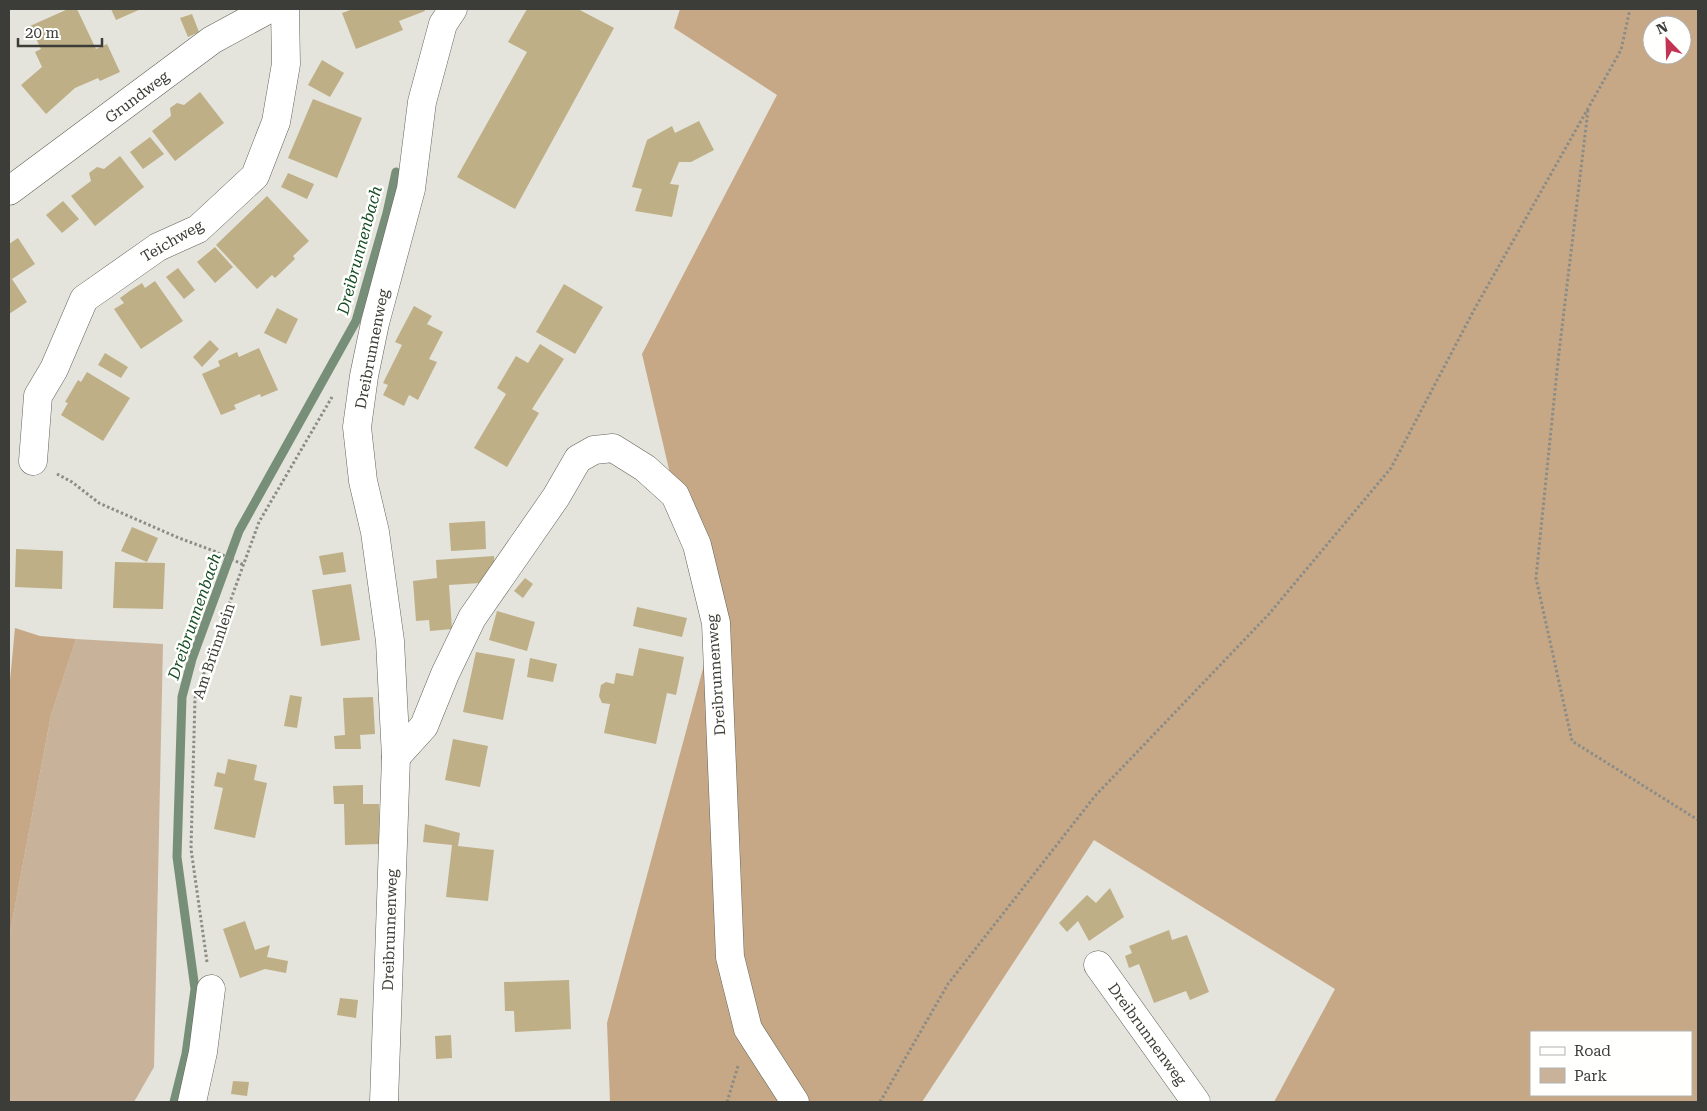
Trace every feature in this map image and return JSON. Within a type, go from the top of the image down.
[{"type":"street","name":"Grundweg","points":[[9,192],[212,40],[269,9]]},
{"type":"street","name":"Teichweg","points":[[33,461],[38,396],[54,368],[84,299],[158,247],[198,229],[255,176],[276,122],[286,64],[285,9]]},
{"type":"street","name":"Dreibrunnenweg","points":[[384,1102],[396,757],[390,641],[375,532],[363,481],[357,428],[364,376],[375,323],[411,189],[422,102],[443,24],[453,9]]},
{"type":"street","name":"Dreibrunnenweg","points":[[396,757],[424,726],[445,674],[472,618],[556,497],[578,459],[594,450],[613,448],[645,468],[675,495],[697,545],[716,623],[730,957],[748,1030],[795,1102]]},
{"type":"street","name":"Dreibrunnenweg","points":[[1098,965],[1196,1102]]},
{"type":"street","points":[[192,1102],[203,1052],[211,989]]},
{"type":"path","points":[[880,1102],[948,984],[1095,796],[1269,614],[1391,468],[1474,310],[1622,50],[1630,9]]},
{"type":"path","points":[[1588,108],[1558,361],[1536,578],[1572,741],[1698,820]]},
{"type":"path","name":"Am Brünnlein","points":[[211,989],[191,849],[195,698],[259,522],[336,390]]},
{"type":"path","points":[[33,461],[72,482],[98,503],[244,565]]},
{"type":"green space","points":[[76,639],[163,644],[154,1067],[134,1102],[9,1102],[9,938],[51,715]]},
{"type":"shaded area","points":[[680,9],[1698,9],[1698,1102],[1274,1102],[1335,989],[1094,840],[922,1102],[610,1102],[607,1023],[717,617],[675,495],[642,354],[777,95],[674,28]]},
{"type":"shaded area","points":[[15,628],[40,636],[76,639],[51,715],[9,938],[9,691]]},
{"type":"building","points":[[68,9],[77,9],[96,49],[107,44],[120,72],[100,81],[98,78],[75,88],[46,114],[21,85],[42,67],[35,52],[41,49],[30,26]]},
{"type":"building","points":[[111,9],[141,9],[116,20]]},
{"type":"building","points":[[353,9],[424,9],[425,11],[399,21],[403,30],[356,49],[342,13]]},
{"type":"building","points":[[527,9],[578,9],[614,28],[515,209],[457,177],[527,52],[508,42]]},
{"type":"building","points":[[192,14],[199,32],[188,37],[180,18]]},
{"type":"building","points":[[322,60],[344,73],[330,97],[308,85]]},
{"type":"building","points":[[200,92],[224,123],[175,161],[152,131],[171,116],[170,108],[177,103],[184,105]]},
{"type":"building","points":[[313,99],[362,118],[337,178],[288,158]]},
{"type":"building","points":[[699,121],[714,150],[691,162],[679,162],[670,184],[679,185],[672,217],[635,211],[642,189],[632,187],[647,140],[672,126],[675,133]]},
{"type":"building","points":[[150,137],[164,154],[143,169],[130,152]]},
{"type":"building","points":[[120,156],[144,187],[95,226],[71,196],[91,181],[89,173],[97,167],[104,169]]},
{"type":"building","points":[[288,173],[314,184],[307,199],[281,187]]},
{"type":"building","points":[[267,196],[309,241],[293,256],[295,259],[275,278],[272,275],[257,289],[216,245]]},
{"type":"building","points":[[63,201],[79,219],[62,233],[46,215]]},
{"type":"building","points":[[18,238],[35,264],[12,279],[27,302],[9,314],[9,244]]},
{"type":"building","points":[[215,247],[233,267],[215,283],[197,262]]},
{"type":"building","points":[[178,268],[195,290],[184,299],[166,277]]},
{"type":"building","points":[[155,281],[183,321],[141,349],[114,309],[124,303],[120,298],[131,290],[142,283],[145,288]]},
{"type":"building","points":[[564,284],[603,307],[575,354],[536,332]]},
{"type":"building","points":[[414,306],[432,316],[427,324],[443,332],[429,359],[437,362],[418,400],[409,395],[404,406],[383,395],[388,385],[383,383],[402,345],[395,342]]},
{"type":"building","points":[[277,308],[298,319],[286,344],[264,333]]},
{"type":"building","points":[[210,340],[219,349],[202,367],[193,357]]},
{"type":"building","points":[[540,344],[564,359],[532,409],[539,413],[507,467],[474,448],[506,394],[497,388],[516,356],[528,363]]},
{"type":"building","points":[[259,348],[278,390],[261,397],[260,394],[234,405],[236,409],[221,415],[202,374],[220,366],[218,361],[237,352],[239,357]]},
{"type":"building","points":[[105,353],[128,367],[121,378],[98,365]]},
{"type":"building","points":[[87,372],[130,398],[103,441],[61,415],[68,403],[65,402],[78,380],[81,382]]},
{"type":"building","points":[[485,521],[486,549],[451,551],[449,523]]},
{"type":"building","points":[[132,527],[158,538],[147,562],[121,551]]},
{"type":"building","points":[[16,549],[63,551],[62,589],[15,587]]},
{"type":"building","points":[[343,552],[346,572],[323,575],[319,556]]},
{"type":"building","points":[[494,556],[496,582],[449,585],[452,629],[430,631],[429,620],[416,621],[413,581],[437,578],[436,560]]},
{"type":"building","points":[[115,562],[165,563],[163,609],[113,608]]},
{"type":"building","points":[[525,578],[533,584],[523,598],[514,591]]},
{"type":"building","points":[[351,584],[360,640],[321,646],[312,590]]},
{"type":"building","points":[[637,607],[687,618],[682,637],[633,626]]},
{"type":"building","points":[[497,611],[535,622],[527,651],[489,640]]},
{"type":"building","points":[[639,648],[684,657],[676,695],[667,693],[656,744],[604,733],[610,704],[602,703],[599,696],[601,685],[606,682],[614,684],[616,673],[633,676]]},
{"type":"building","points":[[476,652],[515,659],[503,720],[463,712]]},
{"type":"building","points":[[530,658],[557,664],[553,682],[527,677]]},
{"type":"building","points":[[290,695],[302,697],[297,728],[284,726]]},
{"type":"building","points":[[373,697],[375,734],[360,735],[361,749],[335,749],[334,736],[345,735],[343,698]]},
{"type":"building","points":[[453,739],[488,746],[480,787],[445,780]]},
{"type":"building","points":[[228,759],[257,765],[254,780],[267,783],[255,838],[214,829],[223,788],[214,786],[217,772],[225,774]]},
{"type":"building","points":[[363,785],[363,804],[379,804],[380,844],[345,845],[344,804],[334,804],[333,786]]},
{"type":"building","points":[[425,824],[460,833],[458,846],[494,850],[488,901],[446,897],[452,845],[423,842]]},
{"type":"building","points":[[1110,888],[1124,917],[1089,941],[1078,921],[1067,932],[1059,923],[1087,895],[1096,903]]},
{"type":"building","points":[[245,921],[255,950],[270,945],[267,957],[288,961],[286,973],[265,969],[240,978],[223,929]]},
{"type":"building","points":[[1169,930],[1172,940],[1187,935],[1209,992],[1190,1000],[1186,991],[1154,1003],[1139,964],[1129,968],[1125,956],[1132,953],[1129,946]]},
{"type":"building","points":[[569,980],[571,1029],[515,1032],[514,1011],[505,1011],[504,982]]},
{"type":"building","points":[[340,998],[358,1000],[356,1018],[337,1015]]},
{"type":"building","points":[[451,1035],[452,1058],[436,1059],[435,1036]]},
{"type":"building","points":[[233,1081],[249,1082],[247,1096],[231,1094]]},
{"type":"waterway","name":"Dreibrunnenbach","points":[[174,1102],[186,1054],[195,989],[177,857],[182,697],[192,659],[239,531],[356,321],[387,213],[396,172]]}]
